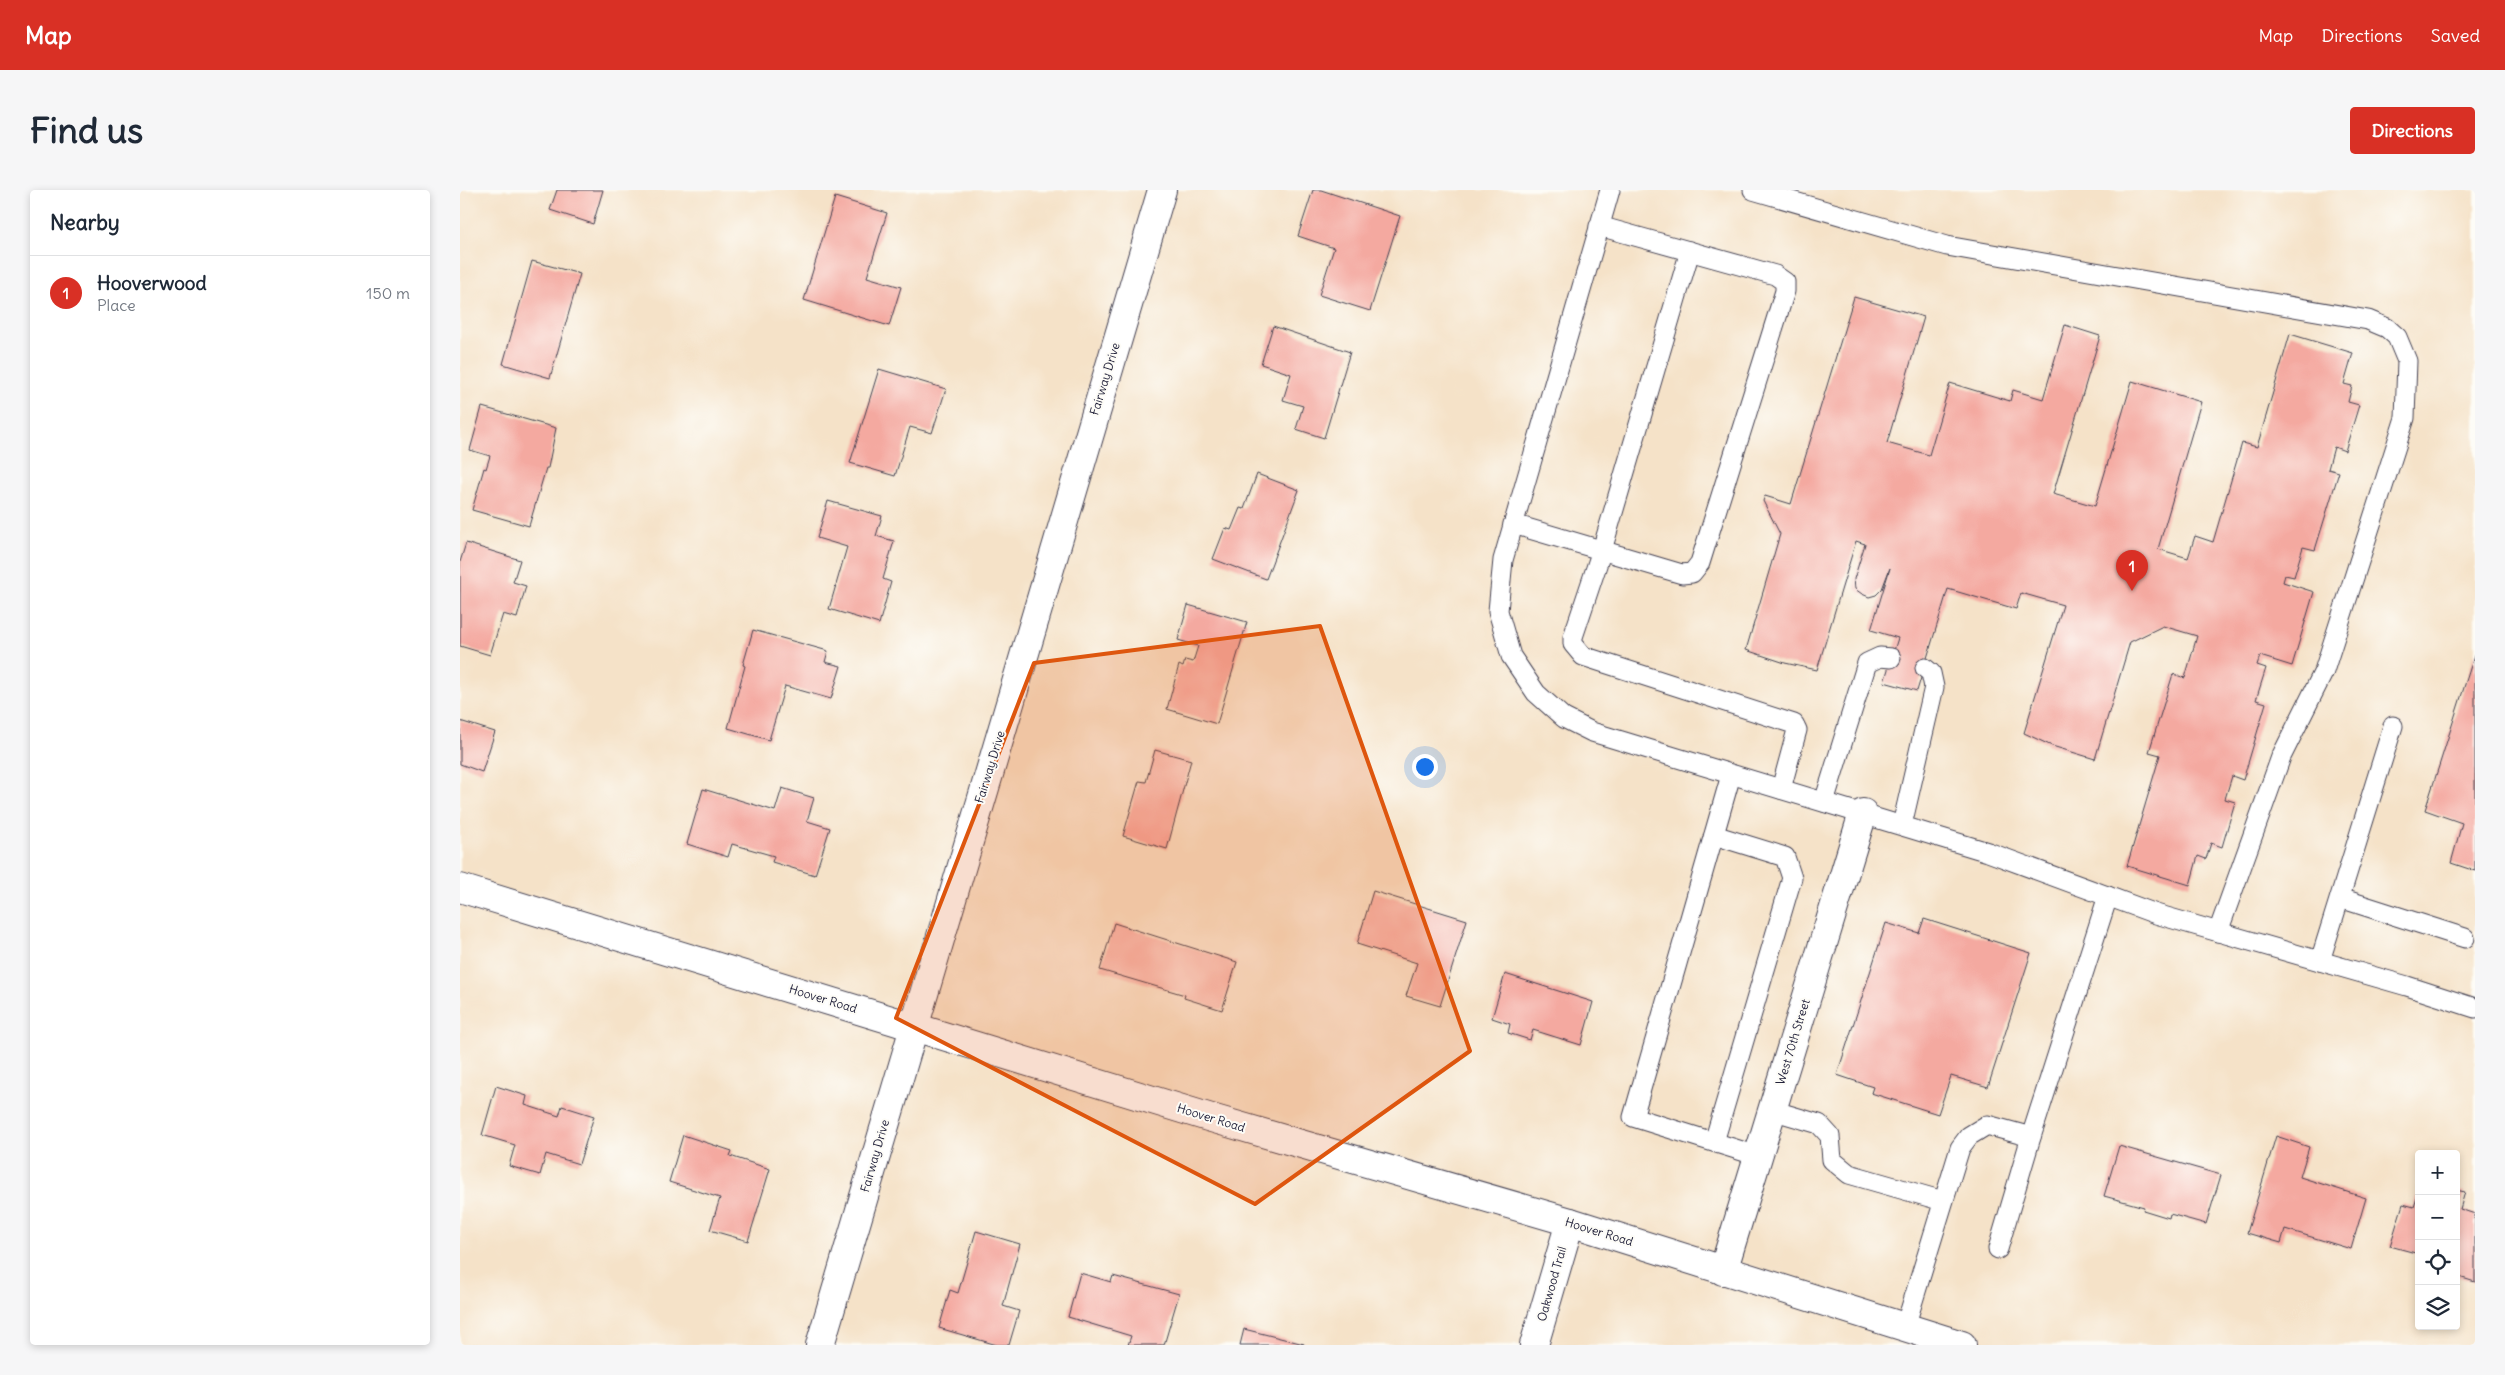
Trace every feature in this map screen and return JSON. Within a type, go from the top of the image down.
[{"type":"street","name":"Fairway Drive","points":[[820,1345],[1162,190]]},
{"type":"street","name":"West 70th Street","points":[[1723,1271],[1863,813]]},
{"type":"street","name":"Hoover Road","points":[[460,888],[1217,1120],[1570,1222],[1962,1345]]},
{"type":"street","name":"Oakwood Trail","points":[[1534,1345],[1570,1222]]},
{"type":"lane","points":[[1610,190],[1503,560],[1498,611],[1511,656],[1536,693],[1564,718],[1592,732],[1988,852],[2156,914],[2475,1008]]},
{"type":"lane","points":[[1753,190],[1947,246],[2368,320],[2387,328],[2397,337],[2407,361],[2406,418],[2324,671],[2281,757],[2218,932]]},
{"type":"lane","points":[[1514,524],[1682,574],[1692,572],[1700,563],[1785,291],[1785,282],[1775,275],[1599,226]]},
{"type":"lane","points":[[1690,251],[1602,550],[1573,637],[1573,644],[1583,656],[1794,724],[1797,730],[1781,789]]},
{"type":"lane","points":[[1824,802],[1867,663],[1880,657],[1891,658]]},
{"type":"lane","points":[[1902,825],[1934,687],[1931,673],[1925,668]]},
{"type":"lane","points":[[2320,961],[2394,726]]},
{"type":"lane","points":[[1731,775],[1633,1117],[1758,1156]]},
{"type":"lane","points":[[1714,835],[1785,857],[1792,878],[1714,1142]]},
{"type":"lane","points":[[1998,1249],[2031,1137],[2108,896]]},
{"type":"lane","points":[[2340,898],[2465,938]]},
{"type":"lane","points":[[1772,1110],[1819,1124],[1830,1136],[1832,1160],[1848,1174],[1943,1201]]},
{"type":"lane","points":[[1905,1327],[1960,1148],[1968,1136],[1987,1125],[2031,1137]]},
{"type":"highlighted area","points":[[1320,626],[1470,1051],[1255,1204],[896,1018],[1034,663]]},
{"type":"building","points":[[557,190],[603,190],[593,224],[550,210]]},
{"type":"building","points":[[1313,190],[1321,190],[1400,216],[1370,311],[1319,295],[1334,248],[1298,236]]},
{"type":"building","points":[[835,197],[887,213],[867,277],[901,287],[889,326],[804,300]]},
{"type":"building","points":[[532,261],[580,274],[550,378],[503,364]]},
{"type":"building","points":[[1854,297],[1924,317],[1887,443],[1929,455],[1950,383],[2010,401],[2013,390],[2043,399],[2065,325],[2100,336],[2053,494],[2095,506],[2132,381],[2201,402],[2158,549],[2188,558],[2195,536],[2213,542],[2242,443],[2257,447],[2290,334],[2353,353],[2344,384],[2352,386],[2348,402],[2359,405],[2345,451],[2334,447],[2328,469],[2339,472],[2315,550],[2303,547],[2294,577],[2285,575],[2283,582],[2314,592],[2292,666],[2260,656],[2257,665],[2266,668],[2256,700],[2266,703],[2243,780],[2232,776],[2225,799],[2235,802],[2222,847],[2211,843],[2206,859],[2198,856],[2190,885],[2127,866],[2160,755],[2149,752],[2173,674],[2185,678],[2197,636],[2163,626],[2130,642],[2095,759],[2052,746],[2024,733],[2063,605],[2021,593],[2016,609],[1948,589],[1917,691],[1884,682],[1898,638],[1871,630],[1890,568],[1882,589],[1876,595],[1869,597],[1855,589],[1854,579],[1865,544],[1856,541],[1817,670],[1785,663],[1746,650],[1780,534],[1763,501],[1765,496],[1791,504]]},
{"type":"building","points":[[1273,326],[1350,352],[1324,438],[1296,429],[1303,406],[1283,400],[1291,374],[1261,364]]},
{"type":"building","points":[[879,369],[946,389],[932,433],[910,427],[895,476],[850,463]]},
{"type":"building","points":[[482,407],[556,428],[548,468],[546,468],[529,526],[472,510],[484,468],[486,469],[490,456],[470,450]]},
{"type":"building","points":[[1257,474],[1299,490],[1266,579],[1213,559],[1225,528],[1231,530],[1240,508],[1244,509]]},
{"type":"building","points":[[828,501],[882,516],[876,536],[894,541],[883,579],[891,582],[879,624],[829,609],[847,547],[817,538]]},
{"type":"building","points":[[466,543],[520,560],[513,582],[526,586],[517,618],[503,614],[490,655],[460,646],[460,562]]},
{"type":"building","points":[[1188,605],[1247,622],[1217,724],[1167,709],[1179,665],[1183,667],[1185,660],[1193,662],[1198,646],[1178,640]]},
{"type":"building","points":[[753,630],[828,651],[825,662],[841,666],[831,699],[785,686],[769,740],[728,728]]},
{"type":"building","points":[[2475,653],[2475,871],[2451,863],[2462,823],[2425,810]]},
{"type":"building","points":[[460,721],[495,732],[482,772],[460,764]]},
{"type":"building","points":[[1155,750],[1191,760],[1167,849],[1123,836],[1139,781],[1146,782]]},
{"type":"building","points":[[782,788],[814,798],[807,821],[830,828],[815,875],[772,862],[774,856],[732,844],[728,857],[687,844],[703,789],[775,811]]},
{"type":"building","points":[[1373,891],[1467,920],[1440,1006],[1406,996],[1417,963],[1357,944]]},
{"type":"building","points":[[1924,919],[2031,953],[1988,1087],[1951,1076],[1938,1114],[1871,1093],[1873,1087],[1837,1075],[1886,923],[1919,933]]},
{"type":"building","points":[[1114,923],[1237,962],[1222,1010],[1184,998],[1185,995],[1100,970]]},
{"type":"building","points":[[1505,974],[1593,1002],[1581,1045],[1533,1030],[1530,1040],[1508,1033],[1510,1024],[1492,1018]]},
{"type":"building","points":[[496,1086],[527,1096],[525,1105],[559,1116],[562,1106],[594,1116],[579,1164],[546,1154],[540,1175],[509,1166],[515,1145],[482,1135]]},
{"type":"building","points":[[683,1135],[732,1151],[730,1156],[770,1169],[748,1241],[710,1230],[720,1198],[669,1182]]},
{"type":"building","points":[[2276,1136],[2309,1147],[2300,1177],[2366,1198],[2351,1249],[2285,1229],[2281,1243],[2247,1233]]},
{"type":"building","points":[[2119,1146],[2221,1175],[2206,1224],[2170,1214],[2169,1218],[2143,1210],[2144,1207],[2104,1196]]},
{"type":"building","points":[[2460,1191],[2465,1192],[2460,1209]]},
{"type":"building","points":[[2403,1204],[2414,1207],[2415,1204],[2415,1253],[2390,1246]]},
{"type":"building","points":[[2460,1209],[2475,1214],[2475,1282],[2460,1277]]},
{"type":"building","points":[[976,1231],[1020,1244],[1003,1306],[1019,1311],[1009,1345],[997,1345],[939,1328],[950,1290],[958,1293]]},
{"type":"building","points":[[1080,1273],[1111,1282],[1113,1276],[1179,1294],[1164,1345],[1128,1345],[1131,1336],[1068,1317]]},
{"type":"building","points":[[1244,1329],[1304,1344],[1304,1345],[1240,1345]]},
{"type":"place","name":"Hooverwood","points":[[2132,591]]}]
